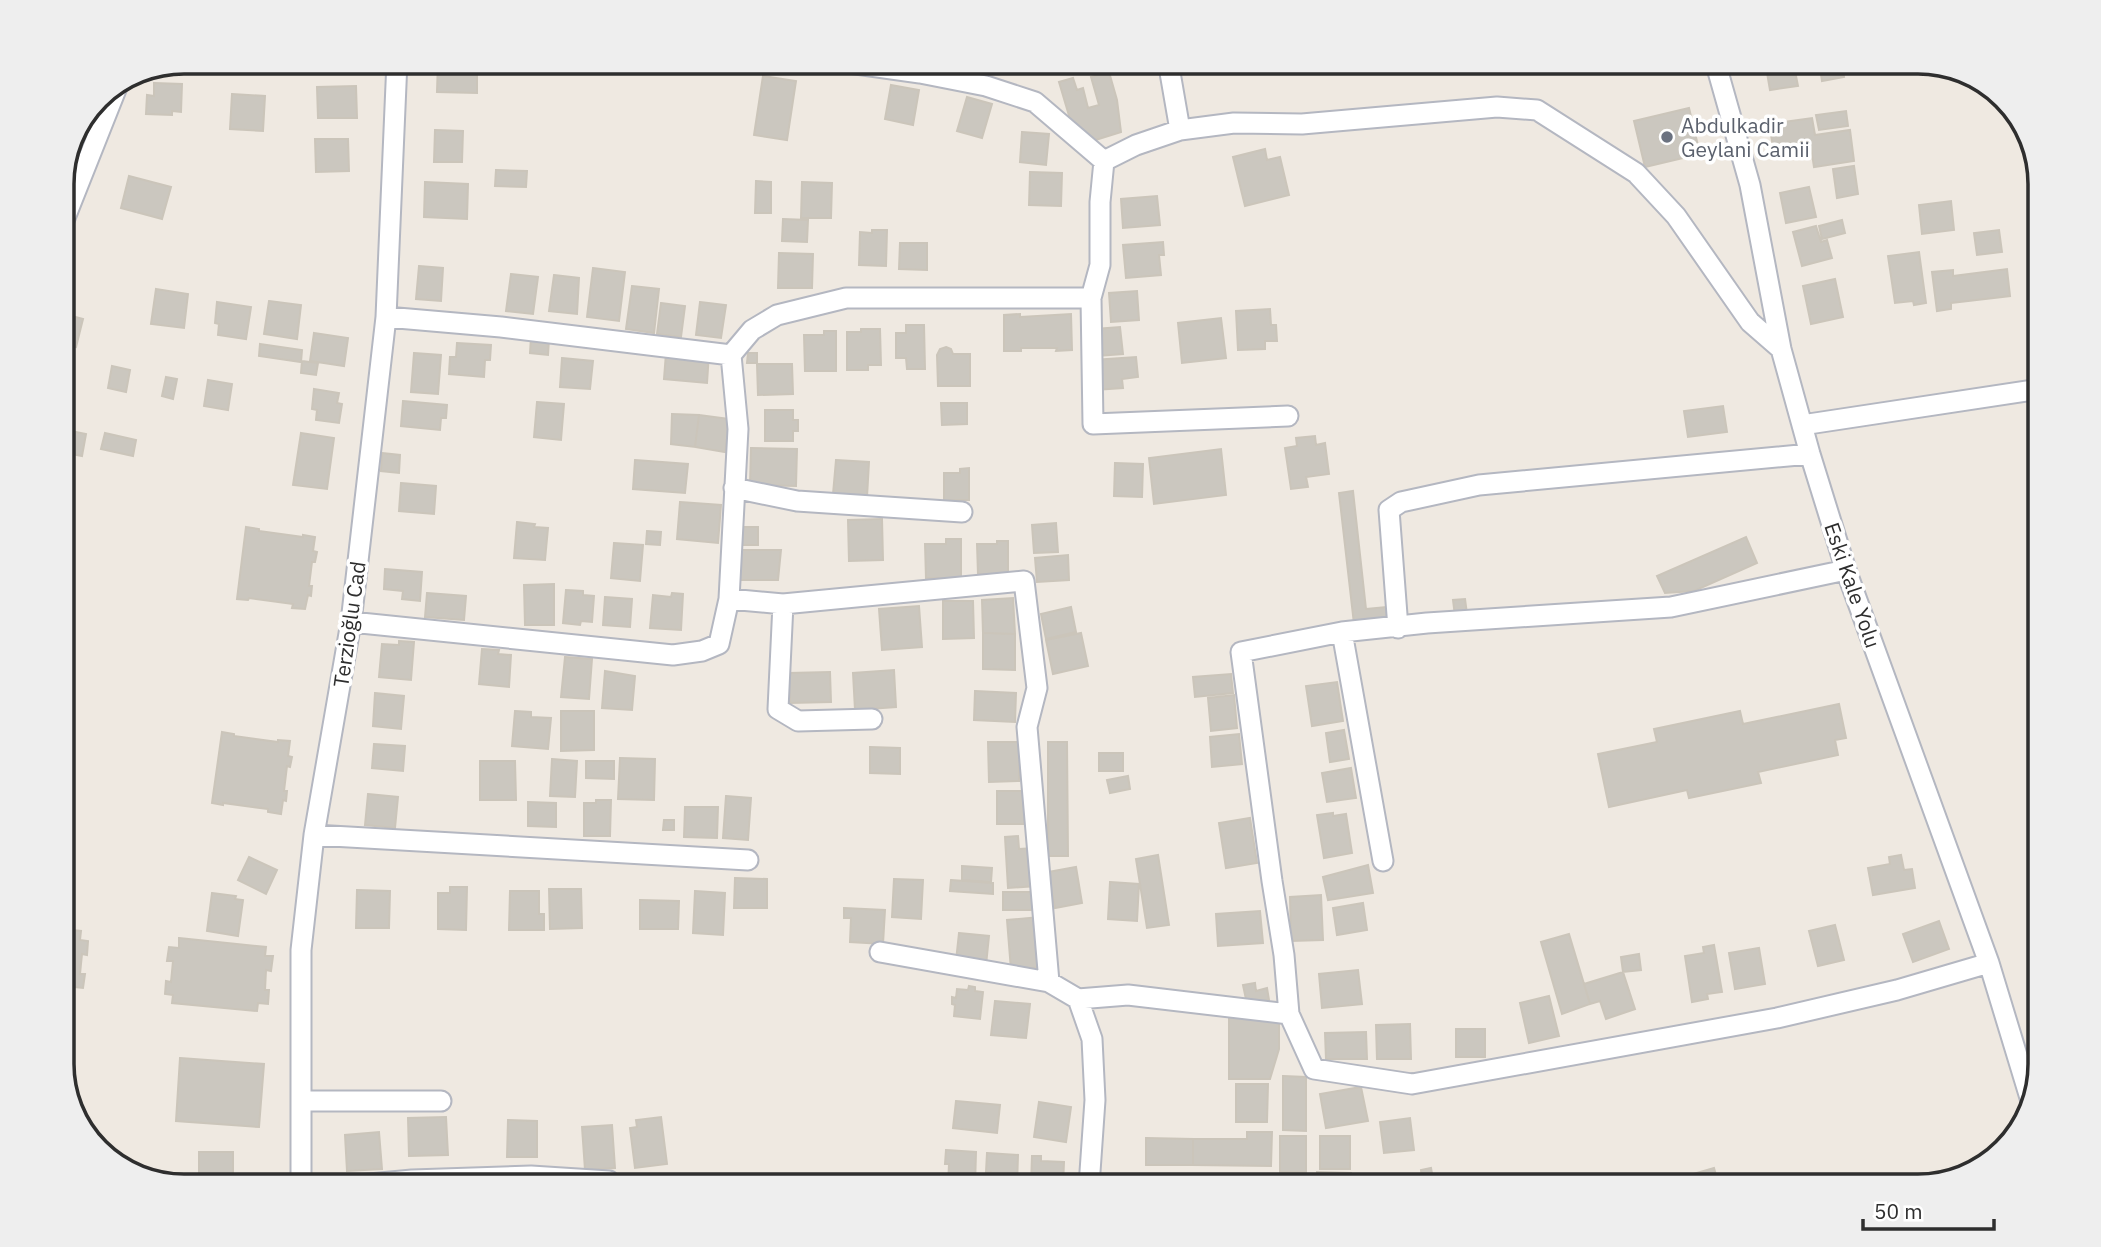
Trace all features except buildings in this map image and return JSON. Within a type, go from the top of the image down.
[{"type":"street","name":"Terzioğlu Cad","points":[[302,1174],[301,950],[314,835],[351,622],[386,317],[396,74]]},
{"type":"street","points":[[945,74],[1035,102],[1104,161]]},
{"type":"street","points":[[1170,74],[1180,130]]},
{"type":"street","name":"Eski Kale Yolu","points":[[1719,74],[1750,185],[1781,349],[1810,454],[1846,570],[1989,964],[2026,1082]]},
{"type":"street","points":[[74,195],[112,101]]},
{"type":"street","points":[[1104,161],[1136,145],[1180,130],[1234,123],[1302,124],[1497,107],[1537,110],[1636,173],[1676,216],[1750,322],[1781,349]]},
{"type":"street","points":[[1104,161],[1100,202],[1100,265],[1091,298],[1093,424],[1287,416]]},
{"type":"street","points":[[351,622],[673,655],[702,651],[719,643],[729,599],[738,429],[731,355],[752,330],[777,314],[846,298],[1091,298]]},
{"type":"street","points":[[386,317],[501,327],[731,355]]},
{"type":"street","points":[[1802,425],[2027,390]]},
{"type":"street","points":[[1398,628],[1389,510],[1401,502],[1479,485],[1810,454]]},
{"type":"street","points":[[734,488],[797,501],[962,512]]},
{"type":"street","points":[[1846,570],[1671,607],[1342,632],[1241,652],[1284,956],[1289,1014],[1314,1069],[1412,1084],[1777,1018],[1897,990],[1989,964]]},
{"type":"street","points":[[729,599],[783,604],[1024,581],[1037,688],[1027,727],[1049,982]]},
{"type":"street","points":[[783,604],[778,709],[799,721],[872,719]]},
{"type":"street","points":[[1342,632],[1383,861]]},
{"type":"street","points":[[314,835],[748,860]]},
{"type":"street","points":[[880,952],[1049,982],[1078,999],[1128,995],[1289,1014]]},
{"type":"street","points":[[1078,999],[1092,1039],[1095,1100],[1090,1174]]},
{"type":"street","points":[[301,1101],[441,1101]]},
{"type":"place","name":"Abdulkadir Geylani Camii","points":[[1667,137]]}]
